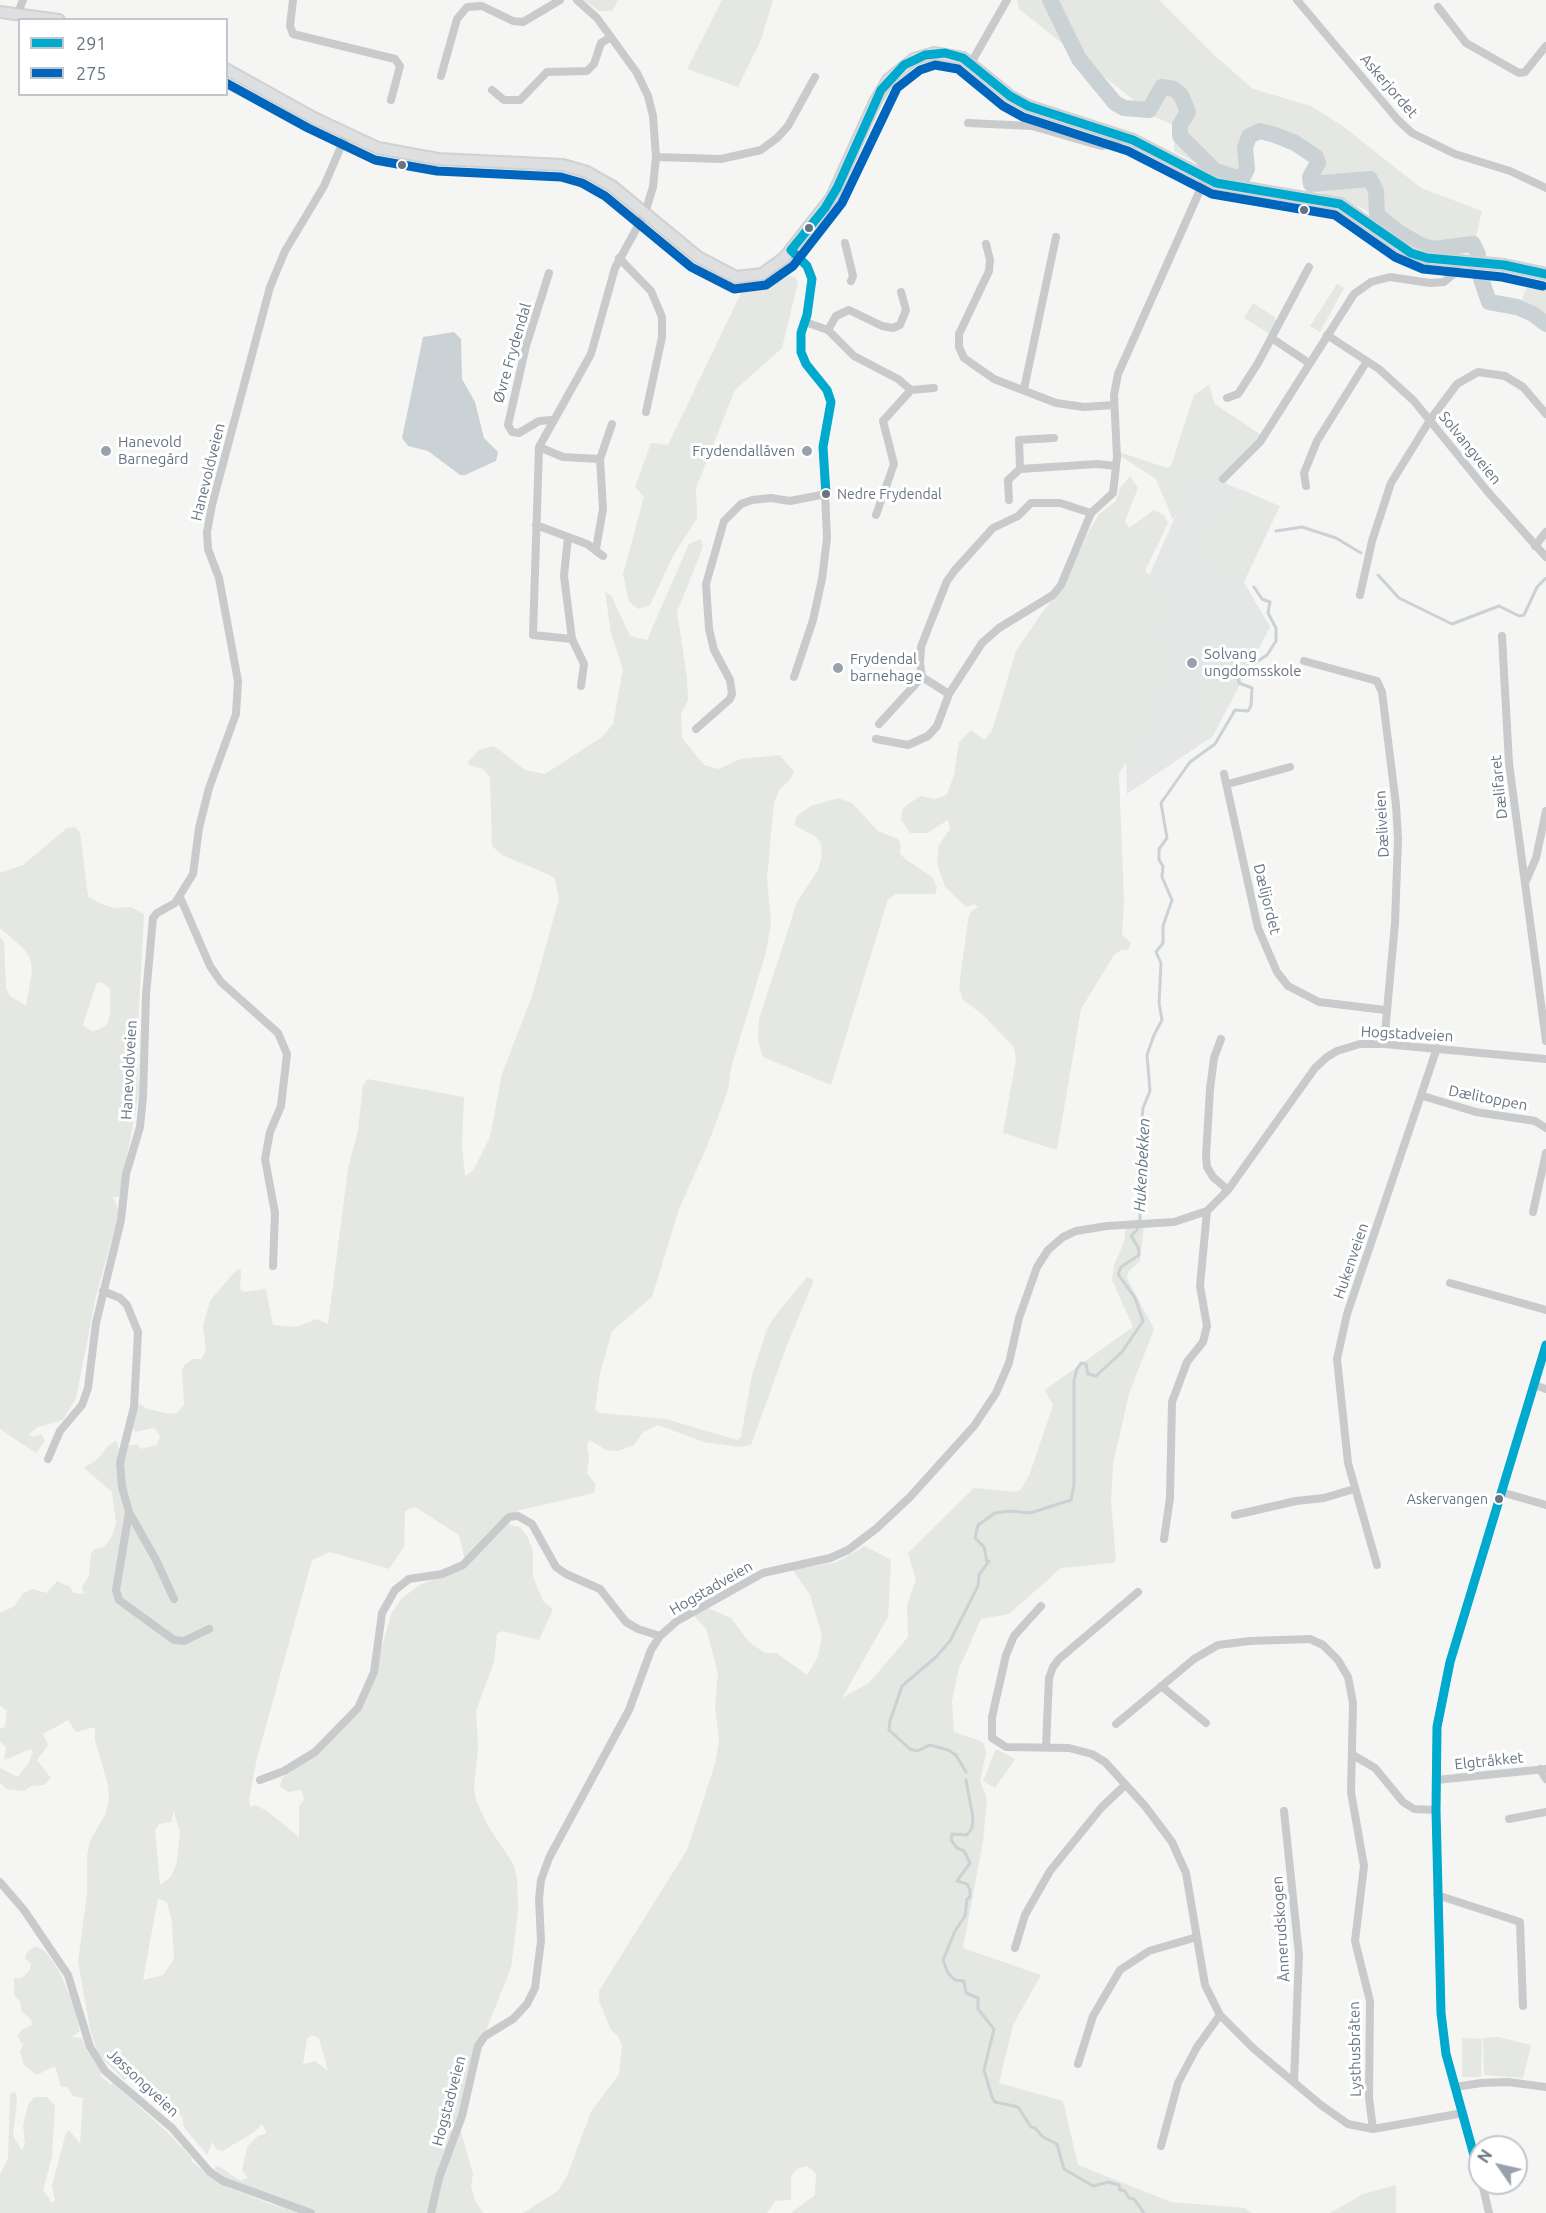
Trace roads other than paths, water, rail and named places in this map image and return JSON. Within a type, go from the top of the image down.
[{"type":"main road","points":[[0,12],[45,18]]},
{"type":"main road","points":[[228,70],[346,135],[378,148],[417,157],[574,167],[612,186],[698,257],[736,277],[762,274],[776,266],[791,250],[832,197],[875,102],[896,72],[914,59],[934,53],[954,55],[971,63],[1002,90],[1028,106],[1152,148],[1205,179],[1244,190],[1331,201],[1349,208],[1412,253],[1427,258],[1504,266],[1546,274]]},
{"type":"street","points":[[18,14],[23,0]]},
{"type":"street","points":[[293,0],[290,26],[293,34],[395,59],[400,66],[391,100]]},
{"type":"street","points":[[441,76],[457,19],[467,8],[482,6],[518,22],[531,19],[560,0]]},
{"type":"street","points":[[572,639],[533,635],[539,447],[552,420],[591,354],[619,258],[645,213],[653,187],[656,157],[653,116],[648,96],[637,73],[597,18],[577,0]]},
{"type":"street","points":[[971,63],[1007,0]]},
{"type":"street","name":"Askerjordet","points":[[1297,0],[1398,120],[1412,133],[1455,154],[1510,171],[1546,188]]},
{"type":"street","points":[[1437,7],[1466,42],[1519,73],[1525,72],[1546,46]]},
{"type":"street","points":[[492,90],[504,100],[520,100],[547,72],[587,71],[594,64],[601,43],[610,37]]},
{"type":"street","points":[[656,157],[721,159],[761,150],[788,126],[815,77]]},
{"type":"street","points":[[968,123],[1032,126],[1101,146],[1117,142],[1122,136]]},
{"type":"street","name":"Hanevoldveien","points":[[48,1459],[60,1431],[82,1405],[88,1388],[103,1291],[120,1220],[126,1174],[141,1117],[152,925],[157,913],[180,897],[193,874],[209,788],[236,714],[238,681],[219,578],[208,549],[207,532],[212,505],[270,287],[285,251],[324,186],[346,135]]},
{"type":"street","points":[[876,739],[908,745],[918,743],[938,726],[950,694],[990,634],[1053,595],[1062,585],[1091,513],[1113,493],[1116,466],[1113,405],[1115,384],[1123,360],[1205,179]]},
{"type":"street","points":[[1024,389],[1056,237]]},
{"type":"street","points":[[844,243],[853,276],[851,281]]},
{"type":"street","points":[[986,244],[990,260],[989,271],[959,334],[959,347],[964,358],[985,374],[1064,405],[1113,405]]},
{"type":"street","points":[[791,250],[807,266],[812,279],[801,352],[806,364],[827,390],[831,402],[823,447],[827,538],[822,579],[813,620],[794,677]]},
{"type":"street","points":[[619,258],[651,291],[662,317],[662,338],[646,411]]},
{"type":"street","points":[[1223,479],[1260,442],[1354,294],[1371,282],[1400,277],[1430,283],[1444,282],[1456,272],[1457,261]]},
{"type":"street","points":[[1227,398],[1238,394],[1273,339],[1309,267]]},
{"type":"street","name":"Øvre Frydendal","points":[[549,273],[526,346],[508,424],[512,432],[519,433],[539,421],[552,420]]},
{"type":"street","points":[[828,330],[836,316],[849,310],[882,327],[893,328],[900,325],[906,310],[901,292]]},
{"type":"street","points":[[805,322],[828,330],[854,356],[898,379],[912,390]]},
{"type":"street","name":"Solvangveien","points":[[1327,335],[1398,385],[1546,557]]},
{"type":"street","points":[[1273,339],[1310,363]]},
{"type":"street","points":[[1306,486],[1304,473],[1317,441],[1367,361]]},
{"type":"street","points":[[1360,595],[1372,541],[1391,483],[1430,420],[1462,379],[1485,372],[1514,380],[1546,414]]},
{"type":"street","points":[[876,515],[894,464],[883,421],[912,390],[934,388]]},
{"type":"street","points":[[596,549],[603,509],[600,459],[612,424]]},
{"type":"street","points":[[1020,469],[1019,440],[1054,438]]},
{"type":"street","points":[[539,447],[563,457],[600,459]]},
{"type":"street","points":[[1009,500],[1008,480],[1020,469],[1096,464],[1116,466]]},
{"type":"street","points":[[696,729],[730,699],[732,694],[730,680],[714,650],[709,629],[706,584],[724,521],[741,504],[752,500],[771,498],[790,501],[826,494]]},
{"type":"street","points":[[879,724],[922,677],[921,647],[947,581],[993,528],[1018,516],[1031,503],[1060,503],[1091,513]]},
{"type":"street","points":[[536,525],[596,549],[603,556]]},
{"type":"street","points":[[1535,546],[1546,532]]},
{"type":"street","points":[[568,537],[564,576],[572,639],[584,664],[581,686]]},
{"type":"street","name":"Dælifaret","points":[[1502,636],[1509,763],[1546,1041]]},
{"type":"street","name":"Dæliveien","points":[[1304,662],[1377,681],[1382,692],[1398,839],[1395,924],[1385,1010],[1384,1044]]},
{"type":"street","points":[[922,677],[950,694]]},
{"type":"street","points":[[1227,784],[1290,767]]},
{"type":"street","name":"Dælijordet","points":[[1224,774],[1258,928],[1276,972],[1288,986],[1319,1002],[1385,1010]]},
{"type":"street","points":[[1526,881],[1536,858],[1546,812]]},
{"type":"street","points":[[180,897],[210,966],[221,982],[278,1033],[287,1054],[281,1106],[270,1132],[265,1159],[275,1213],[273,1266]]},
{"type":"street","points":[[1221,1039],[1214,1058],[1210,1089],[1206,1156],[1207,1167],[1213,1177],[1228,1190]]},
{"type":"street","name":"Hogstadveien","points":[[431,2213],[439,2178],[462,2116],[478,2046],[485,2036],[513,2019],[527,2004],[535,1988],[541,1941],[539,1899],[541,1880],[549,1857],[629,1710],[660,1636],[677,1621],[763,1573],[830,1558],[848,1550],[877,1528],[974,1426],[996,1393],[1009,1363],[1020,1318],[1037,1267],[1048,1250],[1063,1237],[1076,1231],[1174,1222],[1207,1211],[1228,1190],[1316,1068],[1327,1057],[1360,1044],[1384,1044],[1546,1059]]},
{"type":"street","name":"Hukenveien","points":[[1377,1565],[1354,1489],[1339,1390],[1337,1359],[1347,1314],[1423,1096],[1437,1048]]},
{"type":"street","name":"Dælitoppen","points":[[1423,1096],[1476,1112],[1535,1121],[1546,1128]]},
{"type":"street","points":[[1533,1212],[1546,1153]]},
{"type":"street","points":[[1164,1539],[1170,1498],[1172,1402],[1187,1362],[1205,1336],[1206,1315],[1200,1286],[1207,1211]]},
{"type":"street","points":[[1450,1283],[1546,1310]]},
{"type":"street","points":[[103,1291],[127,1305],[138,1332],[134,1407],[120,1463],[122,1487],[129,1512],[156,1560],[174,1599]]},
{"type":"street","points":[[1469,2135],[1455,2087],[1441,2013],[1437,1895],[1437,1726],[1444,1686],[1546,1345]]},
{"type":"street","points":[[1534,1386],[1546,1389]]},
{"type":"street","points":[[1235,1515],[1296,1501],[1324,1498],[1354,1489]]},
{"type":"street","points":[[1501,1492],[1546,1505]]},
{"type":"street","points":[[129,1512],[116,1590],[119,1600],[174,1640],[184,1641],[208,1629]]},
{"type":"street","points":[[260,1780],[284,1771],[315,1752],[358,1707],[374,1672],[382,1613],[395,1590],[409,1579],[442,1574],[464,1565],[509,1517],[518,1516],[532,1524],[556,1567],[600,1589],[626,1622],[638,1629],[660,1636]]},
{"type":"street","points":[[1046,1747],[1048,1689],[1053,1667],[1059,1659],[1138,1592]]},
{"type":"street","points":[[1041,1606],[1014,1636],[1006,1655],[990,1731],[997,1744],[1006,1747],[1069,1748],[1092,1754],[1105,1762],[1159,1824],[1179,1856],[1190,1890],[1205,1985],[1220,2015],[1254,2049],[1294,2082],[1339,2118],[1359,2128],[1373,2129],[1463,2113]]},
{"type":"street","name":"Lysthusbråten","points":[[1116,1724],[1194,1659],[1218,1645],[1304,1638],[1317,1641],[1338,1660],[1352,1689],[1352,1792],[1364,1866],[1355,1941],[1370,2001],[1369,2098],[1373,2129]]},
{"type":"street","points":[[1161,1686],[1206,1723]]},
{"type":"street","points":[[1353,1755],[1375,1768],[1403,1802],[1414,1809],[1436,1810]]},
{"type":"street","points":[[1543,1769],[1546,1779]]},
{"type":"street","name":"Elgtråkket","points":[[1436,1780],[1543,1769]]},
{"type":"street","points":[[1015,1948],[1025,1915],[1050,1871],[1094,1815],[1125,1785]]},
{"type":"street","name":"Ånnerudskogen","points":[[1284,1811],[1299,1955],[1294,2082]]},
{"type":"street","points":[[1509,1819],[1546,1812]]},
{"type":"street","name":"Jøssongveien","points":[[0,1882],[24,1910],[68,1975],[90,2047],[105,2071],[172,2128],[210,2172],[223,2181],[311,2213]]},
{"type":"street","points":[[1437,1895],[1520,1922],[1523,2006]]},
{"type":"street","points":[[1078,2064],[1093,2016],[1120,1970],[1164,1945],[1197,1936]]},
{"type":"street","points":[[1161,2146],[1178,2084],[1197,2047],[1220,2015]]},
{"type":"street","points":[[1455,2087],[1502,2082],[1546,2087]]},
{"type":"street","points":[[1485,2195],[1489,2213]]},
{"type":"waterway","points":[[1050,0],[1079,59],[1115,103],[1124,108],[1149,110],[1162,87],[1174,89],[1181,95],[1188,112],[1180,125],[1180,136],[1215,171],[1234,177],[1243,177],[1247,169],[1245,148],[1249,136],[1260,131],[1275,135],[1295,143],[1316,157],[1318,163],[1310,177],[1311,184],[1370,179],[1376,191],[1377,215],[1398,232],[1420,245],[1433,249],[1473,244],[1478,254]]},
{"type":"waterway","points":[[1481,279],[1489,302],[1517,307],[1533,314],[1546,324]]},
{"type":"waterway","name":"Hukenbekken","points":[[1276,531],[1302,527],[1336,538],[1361,553]]},
{"type":"waterway","name":"Hukenbekken","points":[[1378,575],[1399,598],[1452,624],[1499,606],[1519,616],[1524,615],[1537,587],[1546,578]]},
{"type":"waterway","name":"Hukenbekken","points":[[966,1772],[956,1755],[948,1750],[930,1745],[917,1751],[910,1749],[889,1730],[890,1721],[902,1686],[936,1657],[950,1641],[978,1586],[979,1575],[989,1561],[987,1562],[984,1547],[975,1538],[978,1525],[995,1513],[1010,1511],[1030,1513],[1071,1500],[1074,1485],[1074,1380],[1077,1369],[1081,1363],[1086,1364],[1088,1374],[1096,1376],[1122,1352],[1143,1321],[1135,1298],[1118,1274],[1121,1267],[1139,1255],[1138,1247],[1131,1236],[1137,1230],[1140,1219],[1141,1129],[1143,1108],[1150,1091],[1147,1055],[1162,1020],[1159,1003],[1161,963],[1156,952],[1163,943],[1163,926],[1172,900],[1162,877],[1163,866],[1159,860],[1159,849],[1167,838],[1161,803],[1190,762],[1215,744],[1235,710],[1248,711],[1251,706],[1252,688],[1239,683],[1238,679],[1249,667],[1267,655],[1276,641],[1276,628],[1268,613],[1270,602],[1262,599],[1254,587]]},
{"type":"waterway","name":"Hukenbekken","points":[[966,1780],[973,1818],[972,1828],[967,1835],[952,1834],[951,1840],[957,1848],[964,1851],[970,1863],[957,1881],[967,1884],[970,1897],[967,1899],[965,1916],[955,1931],[943,1960],[948,1973],[955,1980],[964,1981],[966,1993],[978,1998],[978,2009],[994,2029],[984,2070],[992,2097],[995,2102],[1018,2107],[1031,2127],[1043,2137],[1057,2144],[1064,2169],[1093,2186],[1108,2182],[1119,2185],[1120,2190],[1125,2191],[1129,2198],[1134,2199],[1144,2213]]},
{"type":"place","name":"Hanevold Barnegård","points":[[106,451]]},
{"type":"place","name":"Frydendallåven","points":[[807,451]]},
{"type":"place","name":"Nedre Frydendal","points":[[826,494]]},
{"type":"place","name":"Solvang ungdomsskole","points":[[1192,663]]},
{"type":"place","name":"Frydendal barnehage","points":[[838,668]]},
{"type":"place","name":"Askervangen","points":[[1499,1499]]}]
